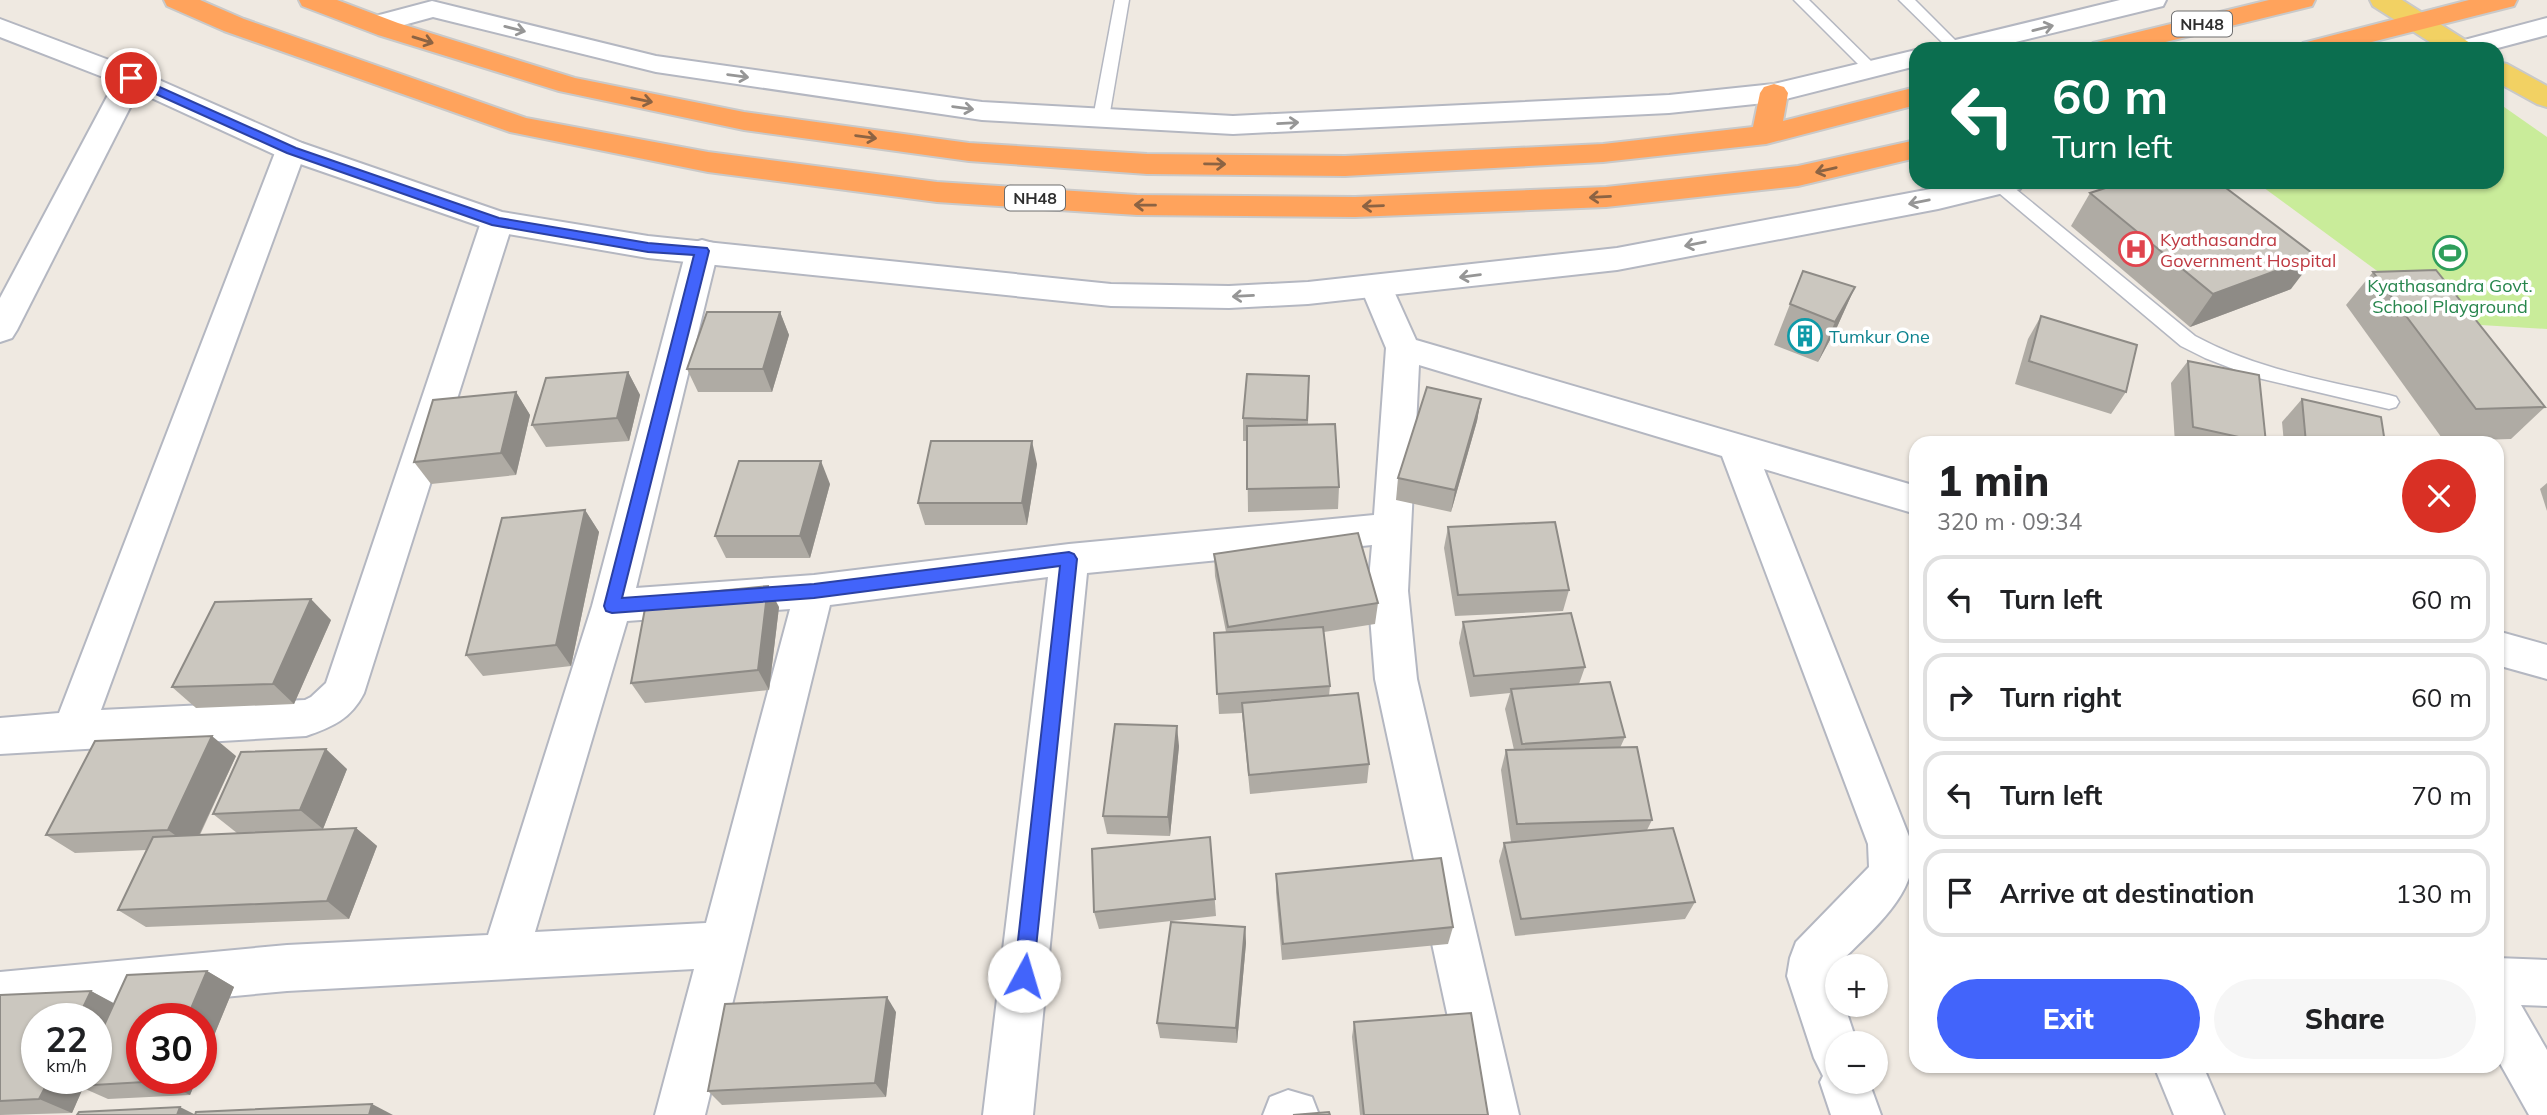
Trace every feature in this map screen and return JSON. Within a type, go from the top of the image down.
[{"type":"highway","name":"NH48","points":[[177,0],[234,25],[520,126],[708,162],[937,192],[1138,205],[1355,207],[1606,197],[1798,176],[1909,151]]},
{"type":"highway","points":[[312,0],[569,85],[744,121],[969,152],[1147,164],[1345,166],[1603,153],[1766,135],[1909,98]]},
{"type":"highway","name":"NH48","points":[[2131,42],[2302,0]]},
{"type":"highway","points":[[2338,42],[2504,0]]},
{"type":"highway","points":[[1766,135],[1774,93]]},
{"type":"main road","points":[[2383,0],[2450,42]]},
{"type":"main road","points":[[2504,74],[2547,98]]},
{"type":"street","points":[[1980,42],[2153,0]]},
{"type":"street","points":[[378,24],[434,4],[656,64],[982,111],[1234,125],[1669,104],[1774,93],[1909,60]]},
{"type":"street","points":[[2488,42],[2547,26]]},
{"type":"street","points":[[0,27],[131,78],[291,150],[497,222],[648,247],[1111,295],[1229,297],[1376,286],[1617,259],[1973,189]]},
{"type":"street","points":[[0,330],[131,78]]},
{"type":"street","points":[[73,730],[291,150]]},
{"type":"street","points":[[0,736],[306,718],[326,710],[343,693],[497,222]]},
{"type":"street","points":[[505,956],[612,606],[702,251]]},
{"type":"street","points":[[1376,286],[1403,348],[1388,591],[1396,679],[1494,1115]]},
{"type":"street","points":[[1403,348],[1909,498]]},
{"type":"street","points":[[1737,447],[1890,844],[1893,862],[1888,879],[1813,958],[1811,976],[1829,1031]]},
{"type":"street","points":[[612,606],[814,591],[1069,559],[1390,528]]},
{"type":"street","points":[[1009,1115],[1069,559]]},
{"type":"street","points":[[680,1115],[814,591]]},
{"type":"street","points":[[2504,650],[2547,662]]},
{"type":"street","points":[[0,995],[287,968],[724,945]]},
{"type":"street","points":[[2504,981],[2547,983]]},
{"type":"street","points":[[2504,1022],[2547,1098]]},
{"type":"street","points":[[2181,1073],[2199,1115]]},
{"type":"street","points":[[1849,1094],[1856,1115]]},
{"type":"street","points":[[1288,1115],[1294,1115]]},
{"type":"lane","points":[[1101,118],[1122,0]]},
{"type":"lane","points":[[1801,0],[1871,69]]},
{"type":"lane","points":[[1906,0],[1949,42]]},
{"type":"lane","points":[[2011,189],[2188,341],[2217,358],[2389,402]]},
{"type":"green space","name":"Kyathasandra Govt. School Playground","points":[[2504,107],[2547,137],[2547,329],[2448,323],[2266,189],[2504,189]]},
{"type":"building","points":[[2102,189],[2227,189],[2316,256],[2213,294],[2090,193]]},
{"type":"building","points":[[2436,270],[2545,407],[2476,409],[2373,272]]},
{"type":"building","points":[[1803,271],[1855,287],[1835,322],[1790,304]]},
{"type":"building","points":[[707,312],[780,312],[763,369],[687,369]]},
{"type":"building","points":[[2041,316],[2137,345],[2126,392],[2029,361]]},
{"type":"building","points":[[2188,361],[2259,375],[2265,436],[2234,436],[2193,427]]},
{"type":"building","points":[[628,372],[617,418],[532,425],[546,378]]},
{"type":"building","points":[[1247,374],[1309,376],[1307,420],[1243,418]]},
{"type":"building","points":[[1427,387],[1481,399],[1455,490],[1398,478]]},
{"type":"building","points":[[516,392],[501,453],[414,462],[433,400]]},
{"type":"building","points":[[2302,399],[2381,417],[2384,436],[2305,436]]},
{"type":"building","points":[[1335,424],[1339,487],[1247,489],[1247,426]]},
{"type":"building","points":[[931,441],[1032,441],[1022,503],[918,503]]},
{"type":"building","points":[[739,461],[821,461],[800,536],[715,536]]},
{"type":"building","points":[[585,510],[556,645],[466,655],[502,518]]},
{"type":"building","points":[[1555,522],[1569,590],[1458,595],[1448,527]]},
{"type":"building","points":[[1358,533],[1378,603],[1228,627],[1214,554]]},
{"type":"building","points":[[768,586],[758,670],[631,683],[647,598]]},
{"type":"building","points":[[311,599],[273,684],[172,687],[215,602]]},
{"type":"building","points":[[1571,613],[1585,667],[1474,676],[1463,622]]},
{"type":"building","points":[[1323,627],[1330,686],[1217,694],[1214,633]]},
{"type":"building","points":[[1610,682],[1625,737],[1522,744],[1511,689]]},
{"type":"building","points":[[1358,693],[1369,764],[1249,775],[1242,703]]},
{"type":"building","points":[[1115,724],[1177,726],[1168,817],[1103,816]]},
{"type":"building","points":[[212,736],[168,830],[46,835],[95,741]]},
{"type":"building","points":[[1637,747],[1652,820],[1517,824],[1506,750]]},
{"type":"building","points":[[326,749],[300,810],[213,814],[241,752]]},
{"type":"building","points":[[356,828],[327,901],[118,910],[153,837]]},
{"type":"building","points":[[1673,828],[1695,902],[1521,919],[1504,843]]},
{"type":"building","points":[[1210,837],[1215,899],[1094,912],[1092,849]]},
{"type":"building","points":[[1441,858],[1453,927],[1283,944],[1276,874]]},
{"type":"building","points":[[1171,922],[1245,927],[1236,1028],[1157,1023]]},
{"type":"building","points":[[207,971],[193,1003],[126,1003],[126,1083],[112,1084],[112,1008],[127,975]]},
{"type":"building","points":[[91,991],[85,1003],[21,1003],[21,1094],[42,1094],[39,1099],[0,1101],[0,995]]},
{"type":"building","points":[[887,997],[875,1083],[708,1091],[725,1004]]},
{"type":"building","points":[[1471,1013],[1488,1115],[1364,1115],[1354,1022]]},
{"type":"building","points":[[372,1104],[369,1115],[195,1115],[196,1112]]},
{"type":"building","points":[[180,1107],[177,1115],[77,1115],[79,1112]]},
{"type":"building","points":[[1329,1112],[1330,1115],[1293,1115]]},
{"type":"place","name":"Kyathasandra Government Hospital","points":[[2136,249]]},
{"type":"place","name":"Kyathasandra Govt. School Playground","points":[[2450,253]]},
{"type":"place","name":"Tumkur One","points":[[1805,336]]},
{"type":"route","points":[[131,78],[291,150],[497,222],[648,247],[702,251],[612,606],[814,591],[1069,559],[1024,976]]}]
